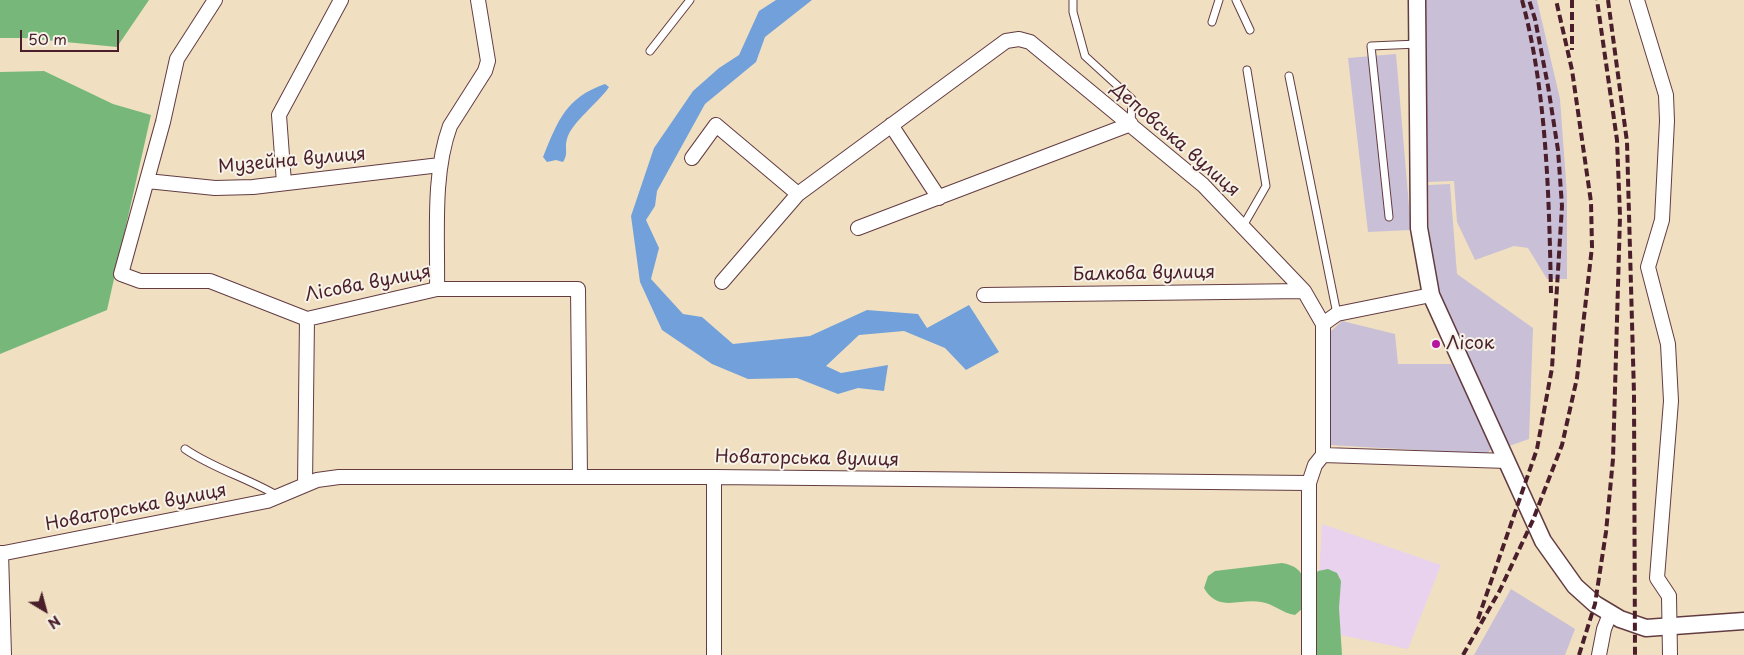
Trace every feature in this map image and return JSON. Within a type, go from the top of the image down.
[{"type":"street","points":[[146,181],[164,122],[177,59],[216,0]]},
{"type":"street","points":[[284,183],[278,115],[341,0]]},
{"type":"street","points":[[437,289],[440,165],[450,126],[485,72],[488,61],[478,0]]},
{"type":"street","points":[[1417,0],[1419,228],[1431,295],[1543,541],[1575,586],[1610,614],[1646,628],[1744,622]]},
{"type":"street","points":[[1637,0],[1647,27],[1666,104],[1662,220],[1648,268],[1668,344],[1671,401],[1657,578],[1669,596],[1670,655]]},
{"type":"street","name":"Деповська вулиця","points":[[891,125],[1006,41],[1019,39],[1030,42],[1203,184],[1304,291],[1322,324],[1323,454],[1315,465],[1310,483],[1309,655]]},
{"type":"street","points":[[858,228],[1131,124]]},
{"type":"street","points":[[692,158],[716,125],[798,194]]},
{"type":"street","points":[[722,282],[798,194],[891,125],[939,198]]},
{"type":"street","name":"Музейна вулиця","points":[[146,181],[215,188],[253,187],[440,165]]},
{"type":"street","name":"Лісова вулиця","points":[[146,181],[121,274],[140,281],[210,281],[307,318],[437,289],[578,289],[580,477]]},
{"type":"street","name":"Балкова вулиця","points":[[984,295],[1304,291]]},
{"type":"street","points":[[1322,324],[1337,314],[1431,295]]},
{"type":"street","points":[[305,485],[307,318]]},
{"type":"street","points":[[1323,454],[1507,461]]},
{"type":"street","points":[[714,476],[714,655]]},
{"type":"street","name":"Новаторська вулиця","points":[[0,554],[267,501],[317,480],[339,477],[714,476],[1310,483]]},
{"type":"street","points":[[0,554],[4,655]]},
{"type":"street","points":[[1599,655],[1604,629],[1610,614]]},
{"type":"lane","points":[[650,51],[690,0]]},
{"type":"lane","points":[[1073,0],[1073,12],[1085,56],[1132,99],[1131,124]]},
{"type":"lane","points":[[1212,22],[1219,0]]},
{"type":"lane","points":[[1236,0],[1250,30]]},
{"type":"lane","points":[[1389,217],[1372,46],[1418,44]]},
{"type":"lane","points":[[1243,226],[1266,186],[1248,70]]},
{"type":"lane","points":[[1289,76],[1337,314]]},
{"type":"lane","name":"Новаторська вулиця","points":[[185,449],[201,460],[256,483],[278,496]]},
{"type":"shaded area","points":[[1421,0],[1537,0],[1560,99],[1567,195],[1567,279],[1547,279],[1528,248],[1514,246],[1475,260],[1457,222],[1454,181],[1427,182]]},
{"type":"shaded area","points":[[1396,54],[1411,230],[1368,232],[1348,58]]},
{"type":"shaded area","points":[[1450,184],[1457,274],[1533,328],[1529,439],[1509,446],[1438,290],[1429,231],[1428,185]]},
{"type":"shaded area","points":[[1342,321],[1395,334],[1398,364],[1451,364],[1496,443],[1487,454],[1329,445],[1328,334]]},
{"type":"shaded area","points":[[1322,524],[1441,565],[1408,649],[1316,630]]},
{"type":"shaded area","points":[[1511,589],[1575,629],[1565,655],[1474,655]]},
{"type":"green space","points":[[0,0],[149,0],[117,47],[24,38],[0,38]]},
{"type":"green space","points":[[44,71],[113,104],[151,115],[107,310],[0,354],[0,72]]},
{"type":"green space","points":[[1282,563],[1297,569],[1303,579],[1303,608],[1295,615],[1261,602],[1230,603],[1216,600],[1204,588],[1208,576],[1215,571]]},
{"type":"green space","points":[[1328,569],[1337,573],[1341,581],[1339,608],[1342,655],[1312,655],[1313,578],[1318,571]]},
{"type":"water","points":[[776,0],[812,0],[765,37],[756,62],[705,104],[657,191],[655,206],[646,220],[659,248],[651,279],[683,314],[702,317],[733,344],[810,336],[867,310],[918,314],[927,328],[969,305],[999,352],[966,370],[945,348],[904,331],[859,335],[826,366],[841,373],[888,365],[884,391],[858,388],[838,394],[797,378],[748,379],[712,364],[662,330],[640,282],[631,216],[654,148],[693,91],[719,68],[739,55],[759,11]]},
{"type":"water","points":[[605,84],[609,87],[579,119],[570,133],[566,142],[566,156],[563,162],[556,160],[547,162],[543,157],[553,132],[565,112],[581,96]]},
{"type":"railway","points":[[1522,0],[1537,71],[1542,108],[1548,183],[1551,293]]},
{"type":"railway","points":[[1478,619],[1537,449],[1552,368],[1562,206],[1558,150],[1548,86],[1535,19],[1529,0]]},
{"type":"railway","points":[[1463,655],[1500,590],[1533,520],[1562,445],[1577,378],[1592,247],[1591,202],[1572,70],[1556,0]]},
{"type":"railway","points":[[1572,0],[1572,50]]},
{"type":"railway","points":[[1579,655],[1595,604],[1606,532],[1613,459],[1620,216],[1617,140],[1597,0]]},
{"type":"railway","points":[[1608,0],[1627,142],[1634,394],[1635,655]]},
{"type":"place","name":"Лісок","points":[[1436,344]]}]
